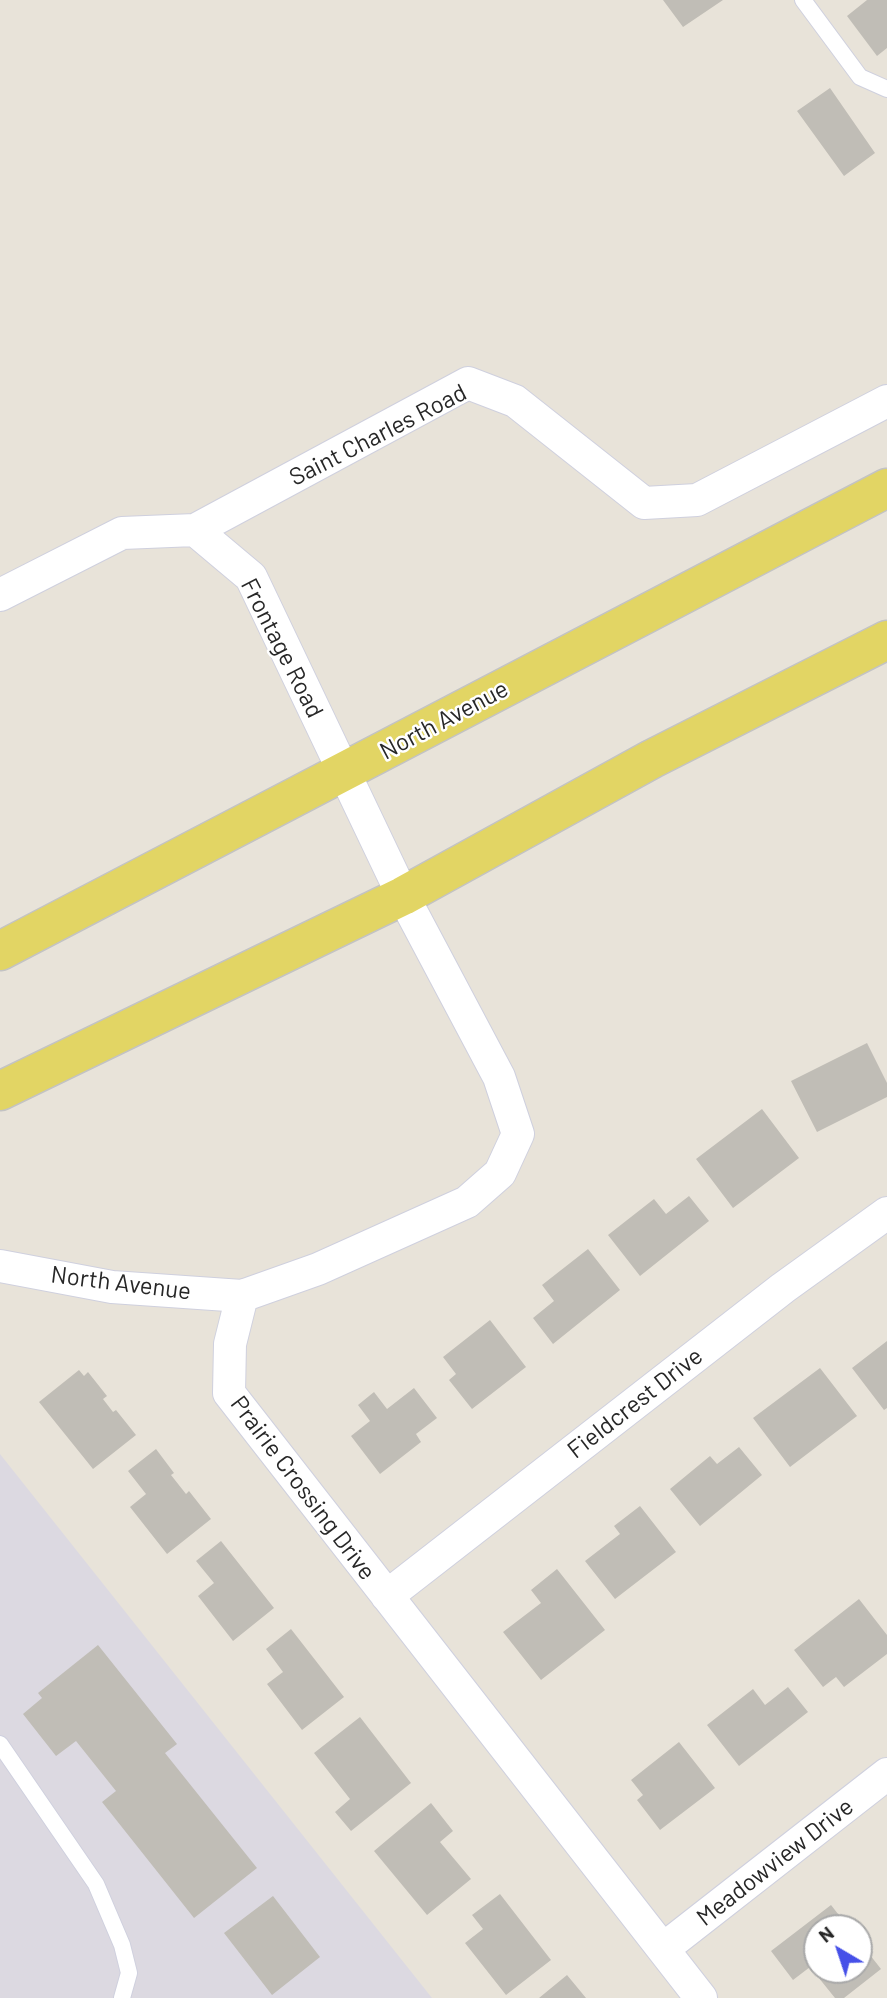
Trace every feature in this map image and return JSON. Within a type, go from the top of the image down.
[{"type":"main road","name":"North Avenue","points":[[0,951],[887,488]]},
{"type":"main road","points":[[0,1091],[403,896],[652,759],[887,640]]},
{"type":"street","name":"Saint Charles Road","points":[[195,530],[468,383],[515,401],[643,503],[696,500],[887,401]]},
{"type":"street","points":[[0,595],[122,533],[195,530]]},
{"type":"street","name":"Frontage Road","points":[[195,530],[251,577],[403,896]]},
{"type":"street","points":[[242,1296],[318,1269],[467,1202],[500,1173],[518,1133],[499,1077],[403,896]]},
{"type":"street","name":"Fieldcrest Drive","points":[[387,1596],[783,1288],[887,1213]]},
{"type":"street","name":"North Avenue","points":[[0,1266],[112,1287],[242,1296]]},
{"type":"street","name":"Prairie Crossing Drive","points":[[242,1296],[230,1344],[229,1393],[701,1998]]},
{"type":"street","name":"Meadowview Drive","points":[[663,1950],[887,1774]]},
{"type":"lane","points":[[806,1],[860,77],[887,89]]},
{"type":"lane","points":[[0,1744],[96,1884],[122,1945],[129,1973],[122,1998]]},
{"type":"shaded area","points":[[0,1454],[432,1998],[0,1998]]},
{"type":"building","points":[[663,0],[723,0],[683,27]]},
{"type":"building","points":[[867,0],[887,0],[887,48],[877,56],[847,16]]},
{"type":"building","points":[[830,88],[875,153],[844,176],[797,111]]},
{"type":"building","points":[[867,1043],[887,1083],[887,1097],[817,1132],[791,1081]]},
{"type":"building","points":[[762,1109],[799,1158],[733,1208],[696,1159]]},
{"type":"building","points":[[689,1196],[709,1221],[640,1276],[608,1235],[654,1199],[666,1214]]},
{"type":"building","points":[[588,1249],[620,1290],[553,1344],[533,1318],[554,1301],[542,1285]]},
{"type":"building","points":[[490,1320],[526,1367],[472,1409],[449,1380],[456,1374],[443,1357]]},
{"type":"building","points":[[887,1341],[887,1408],[884,1410],[852,1368]]},
{"type":"building","points":[[820,1368],[857,1416],[790,1467],[753,1418]]},
{"type":"building","points":[[79,1370],[84,1376],[88,1372],[107,1396],[103,1399],[113,1412],[116,1410],[136,1435],[93,1469],[39,1402]]},
{"type":"building","points":[[414,1388],[437,1418],[416,1434],[421,1442],[380,1474],[351,1436],[370,1421],[358,1405],[374,1392],[387,1409]]},
{"type":"building","points":[[739,1447],[762,1475],[700,1526],[670,1489],[710,1456],[717,1464]]},
{"type":"building","points":[[156,1449],[174,1473],[171,1475],[186,1494],[189,1491],[211,1519],[167,1554],[130,1507],[146,1494],[128,1471]]},
{"type":"building","points":[[640,1506],[676,1552],[615,1599],[585,1561],[620,1534],[614,1526]]},
{"type":"building","points":[[221,1541],[274,1608],[233,1641],[198,1596],[214,1583],[196,1561]]},
{"type":"building","points":[[557,1569],[605,1630],[541,1680],[503,1632],[541,1603],[531,1590]]},
{"type":"building","points":[[859,1599],[887,1635],[887,1654],[844,1687],[836,1677],[823,1687],[794,1650]]},
{"type":"building","points":[[291,1629],[344,1697],[302,1730],[267,1684],[283,1672],[266,1649]]},
{"type":"building","points":[[98,1645],[177,1744],[165,1753],[257,1868],[194,1918],[102,1802],[116,1791],[76,1741],[56,1756],[23,1714],[42,1698],[38,1693]]},
{"type":"building","points":[[788,1687],[808,1712],[739,1766],[707,1725],[753,1689],[765,1705]]},
{"type":"building","points":[[360,1717],[411,1783],[351,1831],[335,1812],[350,1799],[314,1753]]},
{"type":"building","points":[[679,1742],[715,1788],[660,1830],[637,1800],[643,1795],[631,1780]]},
{"type":"building","points":[[431,1803],[453,1831],[440,1842],[471,1879],[427,1915],[374,1851]]},
{"type":"building","points":[[500,1894],[551,1960],[506,1995],[465,1943],[483,1929],[472,1915]]},
{"type":"building","points":[[273,1896],[320,1957],[272,1995],[224,1933]]},
{"type":"building","points":[[831,1905],[838,1914],[819,1914]]},
{"type":"building","points":[[803,1926],[803,1972],[793,1980],[771,1951]]},
{"type":"building","points":[[873,1959],[881,1969],[873,1975]]},
{"type":"building","points":[[567,1975],[586,1998],[539,1998]]},
{"type":"building","points":[[824,1984],[862,1984],[844,1998],[835,1998]]}]
